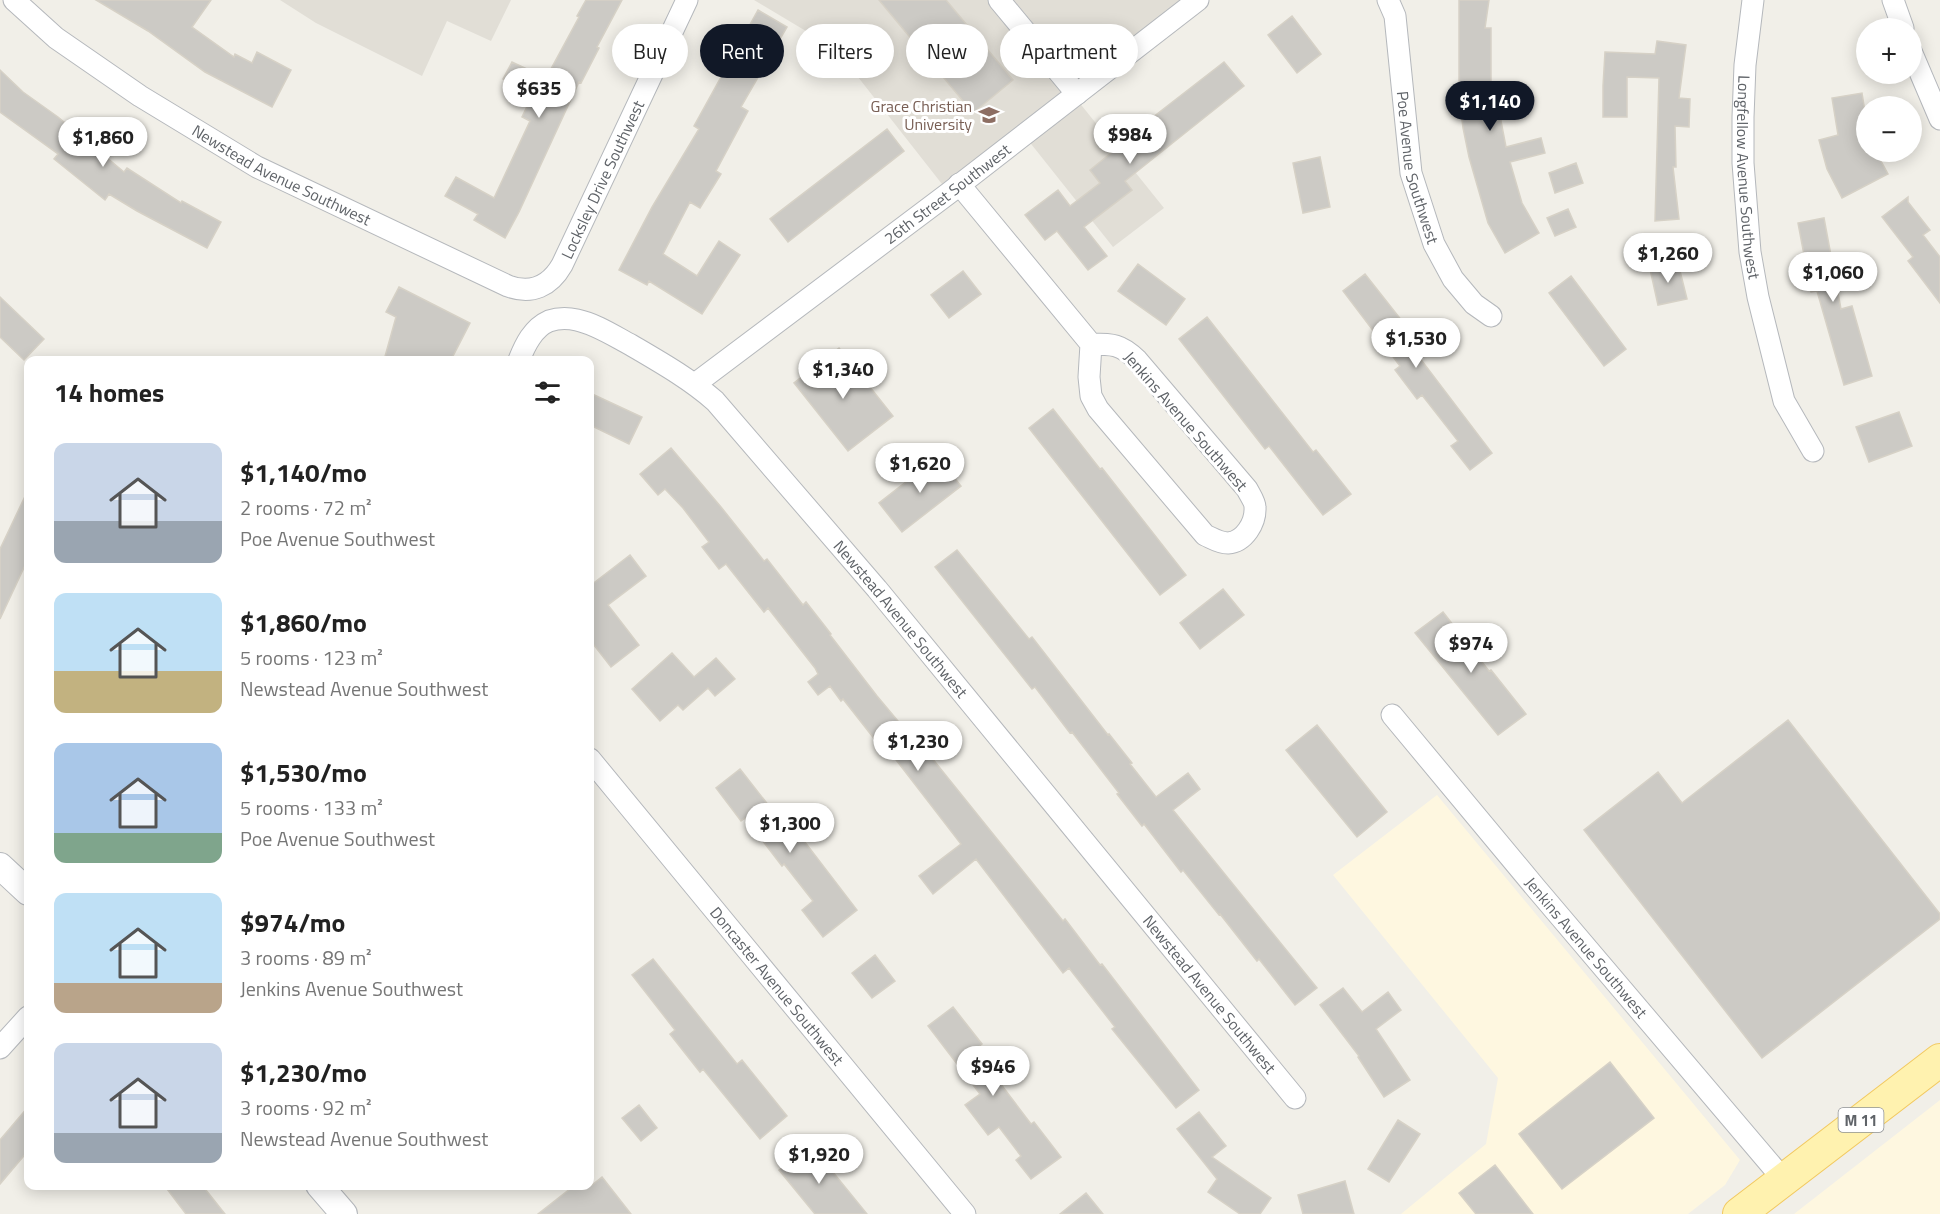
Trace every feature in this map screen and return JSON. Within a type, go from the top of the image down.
[{"type":"main road","name":"M 11","points":[[1739,1214],[1940,1060]]},
{"type":"street","name":"Newstead Avenue Southwest","points":[[14,0],[56,38],[112,77],[257,167],[508,286],[522,290],[540,288]]},
{"type":"street","name":"Locksley Drive Southwest","points":[[540,288],[553,279],[562,265],[687,0]]},
{"type":"street","points":[[999,0],[1077,94]]},
{"type":"street","name":"26th Street Southwest","points":[[695,384],[1198,0]]},
{"type":"street","name":"Poe Avenue Southwest","points":[[1388,0],[1395,16],[1411,174],[1434,244],[1453,279],[1474,304],[1491,316]]},
{"type":"street","name":"Longfellow Avenue Southwest","points":[[1753,0],[1745,65],[1743,117],[1743,162],[1750,252],[1758,297],[1784,401],[1813,451]]},
{"type":"street","points":[[1893,0],[1899,18]]},
{"type":"street","points":[[1922,77],[1940,120]]},
{"type":"street","points":[[959,184],[1091,344]]},
{"type":"street","name":"Newstead Avenue Southwest","points":[[521,356],[532,335],[549,321],[566,319],[588,323],[651,356],[695,384],[715,401],[877,589],[1295,1098]]},
{"type":"street","name":"Jenkins Avenue Southwest","points":[[1091,344],[1113,344],[1126,350],[1137,360],[1247,489],[1255,506],[1253,522],[1244,537],[1229,543],[1217,541],[1205,535],[1098,409],[1091,396],[1089,377],[1091,344]]},
{"type":"street","name":"Jenkins Avenue Southwest","points":[[1392,715],[1500,846],[1783,1179]]},
{"type":"street","name":"Doncaster Avenue Southwest","points":[[594,764],[965,1214]]},
{"type":"street","points":[[0,866],[24,888]]},
{"type":"street","points":[[0,1048],[24,1021]]},
{"type":"street","points":[[323,1190],[344,1214]]},
{"type":"shaded area","points":[[280,0],[511,0],[491,41],[447,21],[422,76],[316,23]]},
{"type":"shaded area","name":"Grace Christian University","points":[[754,0],[1199,0],[1138,47],[1138,24],[1000,24],[1000,78],[1097,78],[1074,96],[1164,208],[1113,247],[1024,135],[949,193],[859,78],[894,78],[894,24],[796,25]]},
{"type":"shaded area","points":[[1437,795],[1740,1160],[1725,1185],[1688,1214],[1401,1214],[1486,1144],[1498,1078],[1333,875]]},
{"type":"shaded area","points":[[1940,1100],[1940,1214],[1794,1214]]},
{"type":"building","points":[[96,0],[211,0],[192,27],[234,57],[235,54],[252,63],[257,52],[291,70],[272,107],[205,72],[148,31]]},
{"type":"building","points":[[586,0],[622,0],[581,83],[579,82],[505,238],[474,220],[478,214],[445,196],[456,177],[494,198],[530,121],[522,117],[533,94],[503,79],[512,62],[546,78]]},
{"type":"building","points":[[879,0],[946,0],[966,24],[906,24],[906,32]]},
{"type":"building","points":[[1459,0],[1489,0],[1485,28],[1491,28],[1491,88],[1498,87],[1506,147],[1541,138],[1545,153],[1510,162],[1522,203],[1539,233],[1505,253],[1488,223],[1463,128],[1459,95]]},
{"type":"building","points":[[758,10],[782,24],[750,24]]},
{"type":"building","points":[[1292,16],[1321,54],[1297,73],[1268,35]]},
{"type":"building","points":[[1657,41],[1686,45],[1679,98],[1690,99],[1689,127],[1675,126],[1676,167],[1673,167],[1679,219],[1655,221],[1659,78],[1627,77],[1627,117],[1603,117],[1603,86],[1605,52],[1655,54]]},
{"type":"building","points":[[988,50],[1000,64],[1000,78],[1013,80],[973,113],[944,78],[988,78]]},
{"type":"building","points":[[1224,62],[1244,86],[1125,181],[1132,190],[1084,227],[1107,256],[1088,270],[1057,231],[1045,240],[1025,215],[1058,190],[1070,206],[1100,183],[1090,170],[1122,144],[1121,142]]},
{"type":"building","points":[[0,70],[23,92],[58,117],[124,172],[127,168],[181,203],[182,201],[221,222],[207,248],[109,194],[105,200],[54,159],[58,154],[0,112]]},
{"type":"building","points":[[720,78],[758,78],[741,107],[748,111],[716,171],[721,174],[700,208],[690,202],[663,254],[697,276],[719,241],[740,255],[702,314],[649,281],[647,285],[619,270],[652,207],[699,129],[694,126]]},
{"type":"building","points":[[1862,93],[1862,96],[1856,96],[1856,162],[1881,162],[1888,174],[1842,198],[1827,169],[1819,140],[1838,135],[1832,98]]},
{"type":"building","points":[[887,129],[904,151],[788,242],[770,219]]},
{"type":"building","points":[[1320,157],[1330,207],[1303,213],[1293,163]]},
{"type":"building","points":[[1576,163],[1583,183],[1555,193],[1549,173]]},
{"type":"building","points":[[1908,197],[1908,202],[1930,230],[1923,235],[1940,257],[1940,303],[1908,261],[1913,257],[1882,217]]},
{"type":"building","points":[[1568,209],[1576,227],[1555,236],[1547,218]]},
{"type":"building","points":[[1824,218],[1841,309],[1852,306],[1872,376],[1844,385],[1817,291],[1811,292],[1798,223]]},
{"type":"building","points":[[1678,263],[1687,299],[1658,305],[1650,269]]},
{"type":"building","points":[[1138,264],[1185,299],[1166,325],[1118,291]]},
{"type":"building","points":[[963,271],[981,294],[949,318],[931,295]]},
{"type":"building","points":[[1365,274],[1410,331],[1403,336],[1492,453],[1470,470],[1451,446],[1458,441],[1422,395],[1417,399],[1395,370],[1400,366],[1343,291]]},
{"type":"building","points":[[1571,276],[1626,349],[1604,366],[1549,293]]},
{"type":"building","points":[[399,287],[470,323],[453,356],[385,356],[396,317],[386,312]]},
{"type":"building","points":[[0,297],[44,339],[28,356],[24,356],[24,360],[0,337]]},
{"type":"building","points":[[1207,317],[1313,452],[1316,450],[1351,494],[1323,515],[1269,446],[1265,449],[1179,339]]},
{"type":"building","points":[[839,348],[893,416],[848,451],[794,383]]},
{"type":"building","points":[[594,395],[642,417],[629,444],[594,427]]},
{"type":"building","points":[[1053,409],[1186,575],[1160,595],[1029,428]]},
{"type":"building","points":[[1899,412],[1912,446],[1869,462],[1856,427]]},
{"type":"building","points":[[671,448],[764,561],[767,559],[803,605],[806,602],[877,696],[913,739],[915,737],[1063,921],[1065,919],[1100,965],[1102,964],[1199,1090],[1176,1108],[1112,1029],[1115,1027],[1069,968],[1063,973],[976,859],[933,894],[919,876],[961,844],[883,743],[880,746],[843,699],[841,701],[830,686],[818,695],[808,682],[818,674],[815,668],[768,608],[764,612],[726,564],[719,569],[702,547],[709,542],[683,508],[665,489],[658,495],[640,474]]},
{"type":"building","points":[[938,457],[961,486],[902,532],[879,503]]},
{"type":"building","points":[[24,498],[24,568],[0,619],[0,549]]},
{"type":"building","points":[[957,550],[1029,639],[1032,637],[1132,763],[1130,764],[1156,797],[1188,773],[1200,789],[1173,810],[1317,988],[1295,1005],[1183,870],[1181,872],[1144,824],[1142,826],[1072,732],[1070,733],[1035,687],[1032,689],[935,567]]},
{"type":"building","points":[[630,555],[646,576],[608,605],[639,645],[611,667],[594,645],[594,583]]},
{"type":"building","points":[[1223,589],[1244,615],[1200,649],[1180,623]]},
{"type":"building","points":[[1443,612],[1526,714],[1498,735],[1415,633]]},
{"type":"building","points":[[672,653],[694,677],[716,658],[735,679],[715,696],[708,688],[683,710],[678,705],[660,721],[632,689]]},
{"type":"building","points":[[1788,720],[1940,914],[1940,919],[1762,1058],[1584,830],[1658,772],[1682,803]]},
{"type":"building","points":[[1317,725],[1387,812],[1357,837],[1286,750]]},
{"type":"building","points":[[740,769],[780,820],[785,816],[857,910],[823,937],[802,910],[813,901],[745,818],[741,821],[716,788]]},
{"type":"building","points":[[875,955],[895,981],[872,998],[852,973]]},
{"type":"building","points":[[653,959],[737,1064],[742,1060],[787,1116],[760,1139],[703,1069],[700,1072],[670,1034],[675,1030],[632,975]]},
{"type":"building","points":[[1343,988],[1362,1012],[1388,992],[1401,1010],[1376,1029],[1410,1080],[1384,1097],[1359,1056],[1320,1005]]},
{"type":"building","points":[[953,1007],[982,1044],[975,1050],[1031,1124],[1034,1122],[1061,1157],[1031,1179],[1016,1160],[1021,1156],[999,1127],[988,1135],[965,1105],[980,1094],[928,1026]]},
{"type":"building","points":[[1610,1062],[1654,1118],[1562,1189],[1519,1134]]},
{"type":"building","points":[[639,1105],[657,1128],[641,1141],[622,1118]]},
{"type":"building","points":[[24,1112],[24,1156],[0,1184],[0,1140]]},
{"type":"building","points":[[1199,1112],[1226,1146],[1212,1157],[1271,1198],[1260,1214],[1240,1214],[1208,1192],[1217,1179],[1177,1129]]},
{"type":"building","points":[[1398,1120],[1420,1134],[1389,1182],[1368,1169]]},
{"type":"building","points":[[810,1144],[867,1214],[815,1214],[779,1170]]},
{"type":"building","points":[[1495,1165],[1533,1214],[1476,1214],[1459,1193]]},
{"type":"building","points":[[602,1177],[631,1214],[538,1214],[569,1190],[594,1190],[594,1183]]},
{"type":"building","points":[[1345,1181],[1354,1214],[1303,1214],[1298,1195]]},
{"type":"building","points":[[168,1190],[206,1190],[225,1214],[186,1214]]},
{"type":"building","points":[[1086,1193],[1103,1214],[1060,1214]]},
{"type":"place","name":"Grace Christian University","points":[[989,115]]}]
